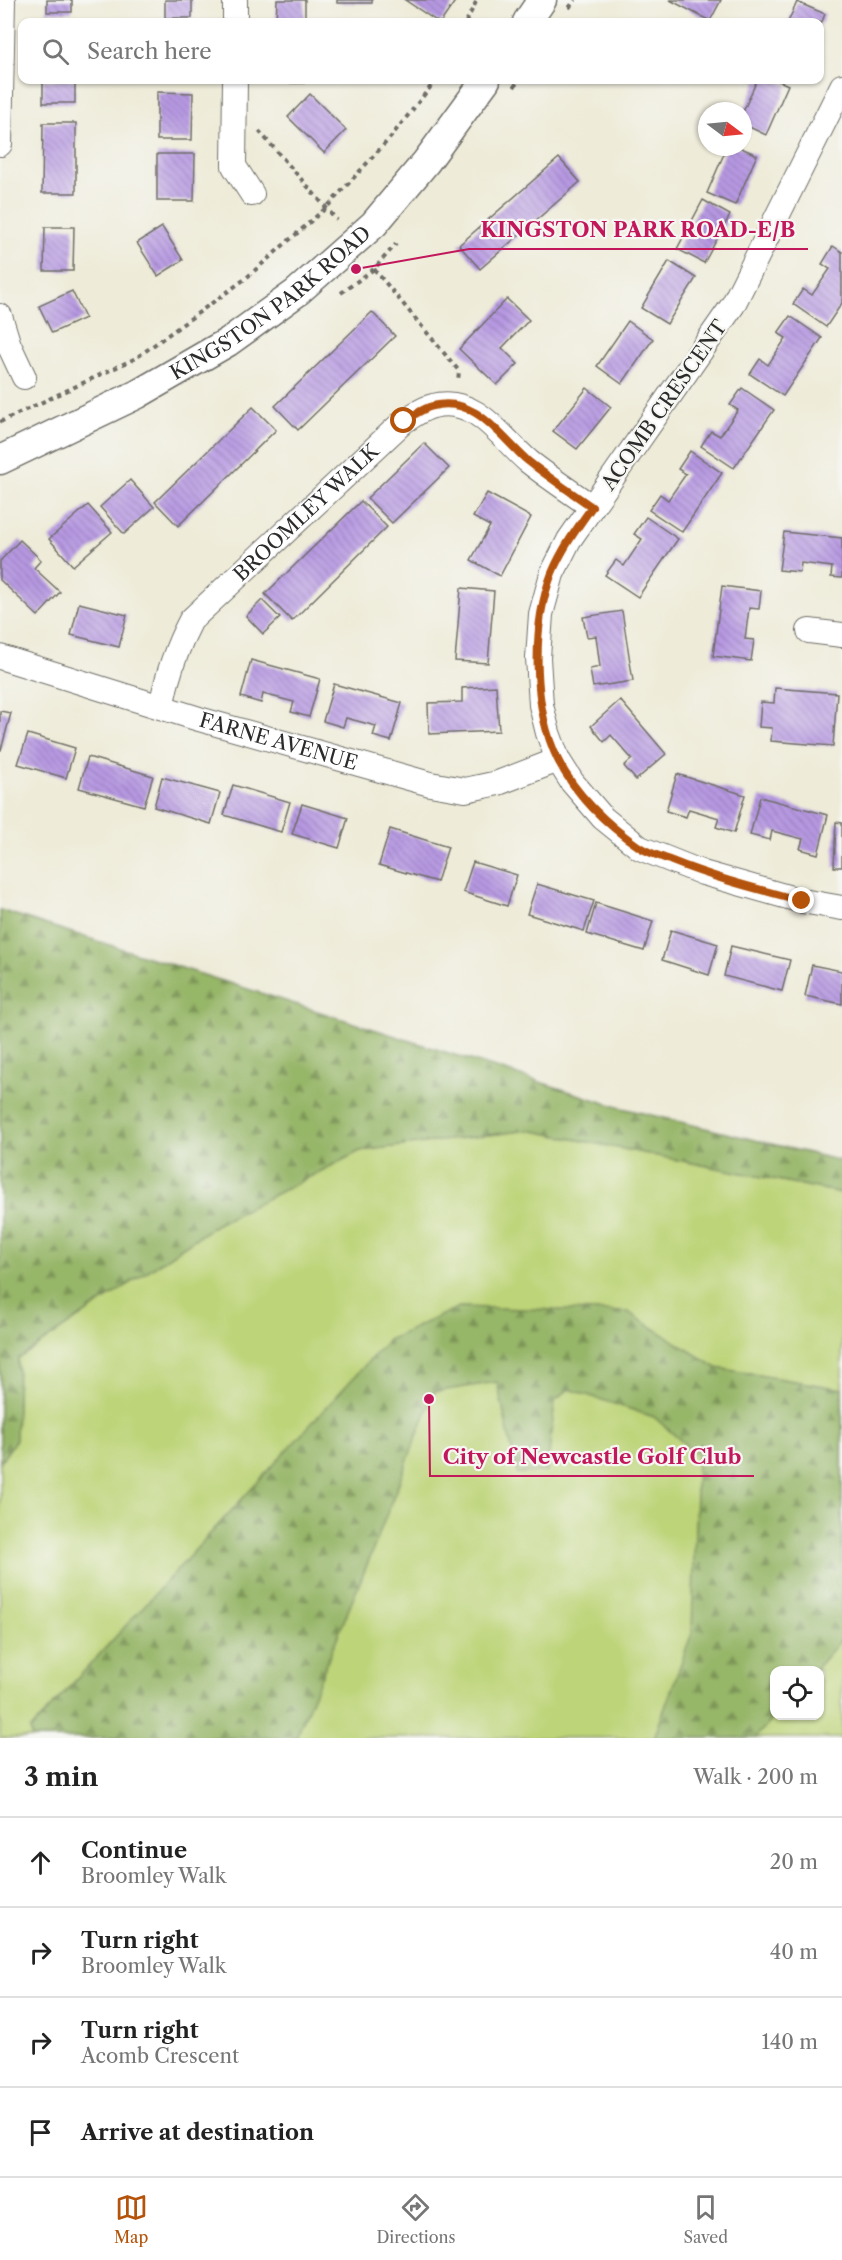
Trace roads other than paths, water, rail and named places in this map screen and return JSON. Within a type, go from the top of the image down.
[{"type":"street","points":[[0,144],[3,0]]},
{"type":"street","points":[[235,0],[235,18]]},
{"type":"street","points":[[530,18],[542,0]]},
{"type":"street","points":[[235,84],[234,166],[252,194]]},
{"type":"street","name":"KINGSTON PARK ROAD","points":[[0,460],[138,394],[228,342],[296,293],[374,224],[426,162],[483,84]]},
{"type":"street","name":"ACOMB CRESCENT","points":[[842,86],[832,130],[733,305],[569,540],[552,574],[541,614],[538,658],[541,705],[558,760],[572,782],[603,818],[640,848],[703,873],[802,901],[842,908]]},
{"type":"street","points":[[0,316],[9,345],[24,377]]},
{"type":"street","name":"BROOMLEY WALK","points":[[161,707],[167,677],[178,643],[190,620],[404,421],[432,406],[455,405],[477,413],[497,428],[527,460],[592,507]]},
{"type":"street","points":[[809,631],[842,635]]},
{"type":"street","name":"FARNE AVENUE","points":[[0,657],[161,707],[430,784],[465,790],[498,783],[558,760]]},
{"type":"place","name":"KINGSTON PARK ROAD-E/B","points":[[356,269]]},
{"type":"place","name":"City of Newcastle Golf Club","points":[[429,1399]]}]
